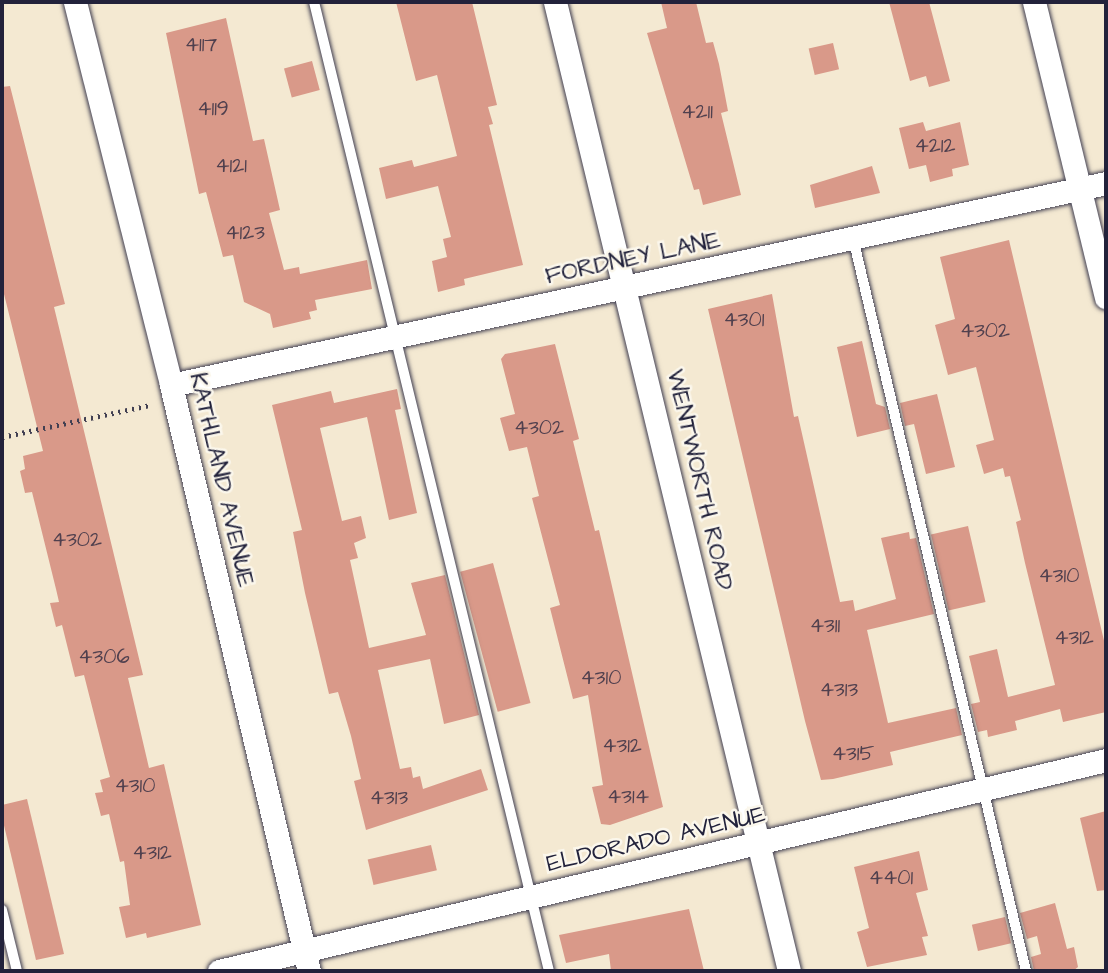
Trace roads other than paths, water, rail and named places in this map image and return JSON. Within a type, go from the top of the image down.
[{"type":"street","name":"KATHLAND AVENUE","points":[[75,2],[173,392],[307,961]]},
{"type":"street","name":"WENTWORTH ROAD","points":[[555,2],[626,287],[789,971]]},
{"type":"street","points":[[1034,2],[1106,297]]},
{"type":"street","name":"FORDNEY LANE","points":[[173,392],[399,336],[1106,183]]},
{"type":"street","name":"ELDORADO AVENUE","points":[[219,971],[307,961],[531,897],[1106,760]]},
{"type":"lane","points":[[314,2],[399,336],[549,971]]},
{"type":"lane","points":[[853,237],[1026,971]]},
{"type":"lane","points":[[2,910],[17,971]]}]
